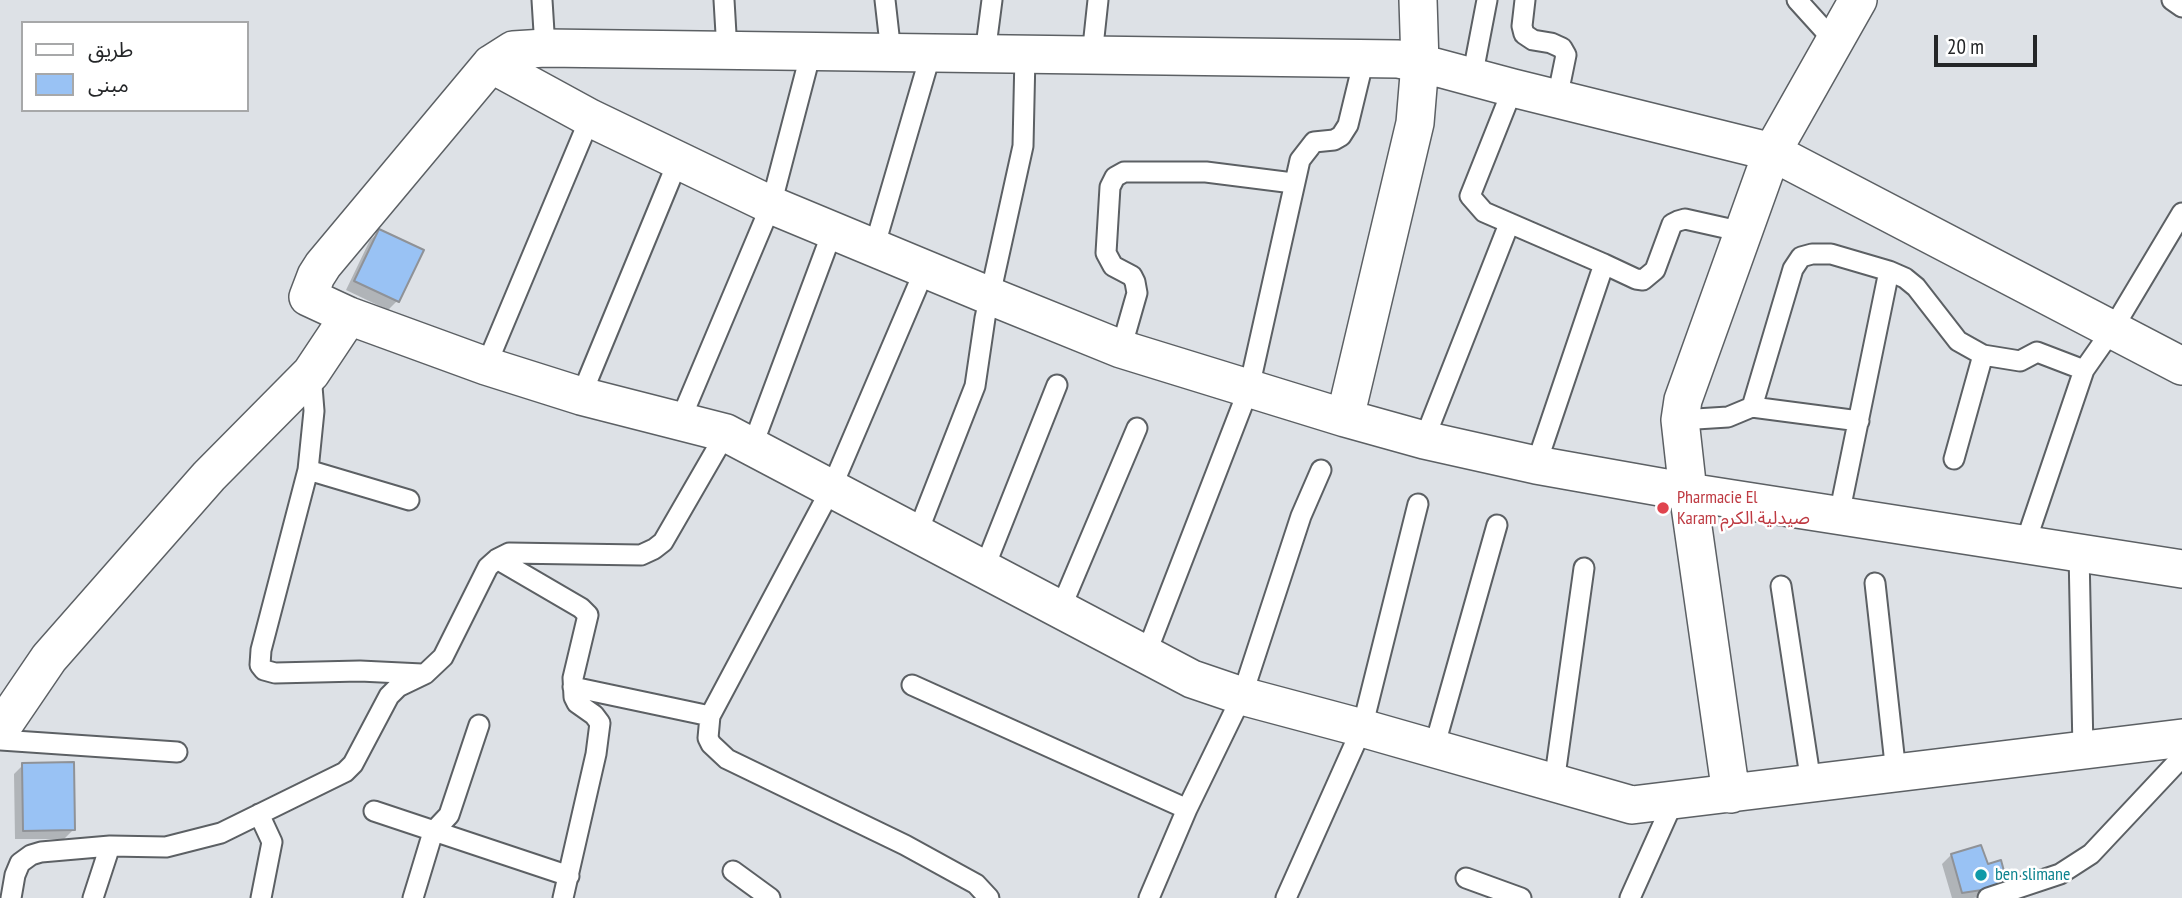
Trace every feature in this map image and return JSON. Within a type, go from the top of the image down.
[{"type":"street","points":[[1345,418],[1415,123],[1420,63],[1418,0]]},
{"type":"street","points":[[1731,794],[1688,492],[1680,420],[1683,400],[1772,152],[1858,0]]},
{"type":"street","points":[[2182,366],[1772,152],[1420,63],[1398,60],[545,48],[513,50],[491,64],[316,276],[308,297],[349,316],[486,366],[581,396],[680,421],[739,440],[1192,679],[1241,696],[1632,805],[2182,738]]},
{"type":"street","points":[[491,64],[590,118],[678,161],[771,205],[874,248],[1121,349],[1345,418],[1424,440],[1536,465],[1688,492],[2182,569]]},
{"type":"street","points":[[0,730],[49,658],[209,475],[311,373],[349,316]]},
{"type":"lane","points":[[542,0],[545,48]]},
{"type":"lane","points":[[724,0],[727,51]]},
{"type":"lane","points":[[885,0],[891,53]]},
{"type":"lane","points":[[985,54],[992,0]]},
{"type":"lane","points":[[1092,56],[1098,0]]},
{"type":"lane","points":[[1472,78],[1487,0]]},
{"type":"lane","points":[[1525,0],[1522,26],[1524,34],[1533,40],[1562,48],[1566,55],[1557,99]]},
{"type":"lane","points":[[1797,0],[1835,42]]},
{"type":"lane","points":[[2172,0],[2182,8]]},
{"type":"lane","points":[[680,421],[771,205],[811,52]]},
{"type":"lane","points":[[874,248],[931,54]]},
{"type":"lane","points":[[917,534],[975,386],[985,318],[1023,146],[1026,55]]},
{"type":"lane","points":[[1146,654],[1249,388],[1300,160],[1314,142],[1334,140],[1342,136],[1348,125],[1364,59]]},
{"type":"lane","points":[[1513,88],[1470,196],[1484,212],[1636,279],[1643,279],[1655,270],[1672,224],[1678,220],[1685,219],[1743,232]]},
{"type":"lane","points":[[486,366],[590,118]]},
{"type":"lane","points":[[581,396],[678,161]]},
{"type":"lane","points":[[1121,349],[1137,293],[1132,276],[1113,266],[1106,253],[1110,187],[1115,177],[1124,172],[1206,172],[1293,183]]},
{"type":"lane","points":[[2025,544],[2084,370],[2112,330],[2182,213]]},
{"type":"lane","points":[[1424,440],[1508,224]]},
{"type":"lane","points":[[11,898],[20,863],[30,855],[110,846],[166,847],[221,832],[345,772],[354,764],[389,696],[398,687],[425,674],[443,657],[488,567],[496,559],[509,553],[641,555],[663,542],[739,440],[833,230]]},
{"type":"lane","points":[[1752,407],[1793,269],[1801,257],[1812,254],[1831,254],[1905,278],[1916,287],[1958,341],[1983,355],[2020,360],[2037,352],[2084,370]]},
{"type":"lane","points":[[1536,465],[1604,264]]},
{"type":"lane","points":[[926,269],[831,489],[710,716],[708,738],[727,759],[905,845],[976,884],[989,898]]},
{"type":"lane","points":[[1839,515],[1889,271]]},
{"type":"lane","points":[[1954,459],[1983,355]]},
{"type":"lane","points":[[311,373],[314,411],[308,470],[261,650],[260,665],[264,670],[275,673],[360,671],[425,674]]},
{"type":"lane","points":[[984,569],[1056,385]]},
{"type":"lane","points":[[1680,420],[1728,417],[1752,407],[1859,421]]},
{"type":"lane","points":[[1060,610],[1137,428]]},
{"type":"lane","points":[[308,470],[409,500]]},
{"type":"lane","points":[[1149,898],[1187,809],[1241,696],[1301,516],[1321,470]]},
{"type":"lane","points":[[1286,898],[1362,728],[1418,504]]},
{"type":"lane","points":[[1434,748],[1497,525]]},
{"type":"lane","points":[[2079,552],[2083,750]]},
{"type":"lane","points":[[496,559],[588,615],[573,678],[574,697],[577,703],[600,723],[596,754],[563,898]]},
{"type":"lane","points":[[1554,783],[1584,568]]},
{"type":"lane","points":[[1875,583],[1896,773]]},
{"type":"lane","points":[[1781,586],[1811,783]]},
{"type":"lane","points":[[912,685],[1187,809]]},
{"type":"lane","points":[[573,687],[710,716]]},
{"type":"lane","points":[[413,898],[433,832],[449,815],[479,725]]},
{"type":"lane","points":[[0,740],[177,752]]},
{"type":"lane","points":[[1988,898],[2060,874],[2091,854],[2182,757]]},
{"type":"lane","points":[[1630,898],[1674,800]]},
{"type":"lane","points":[[373,811],[569,876]]},
{"type":"lane","points":[[259,814],[272,842],[261,898]]},
{"type":"lane","points":[[93,898],[110,846]]},
{"type":"lane","points":[[733,871],[770,898]]},
{"type":"lane","points":[[1466,878],[1521,898]]},
{"type":"building","points":[[379,229],[424,250],[399,302],[354,281]]},
{"type":"building","points":[[74,762],[75,830],[23,831],[22,763]]},
{"type":"building","name":"ben slimane","points":[[1981,845],[1988,864],[2001,860],[2008,886],[1962,893],[1951,854]]},
{"type":"place","name":"Pharmacie El Karam صيدلية الكرم","points":[[1663,508]]},
{"type":"place","name":"ben slimane","points":[[1981,875]]}]
